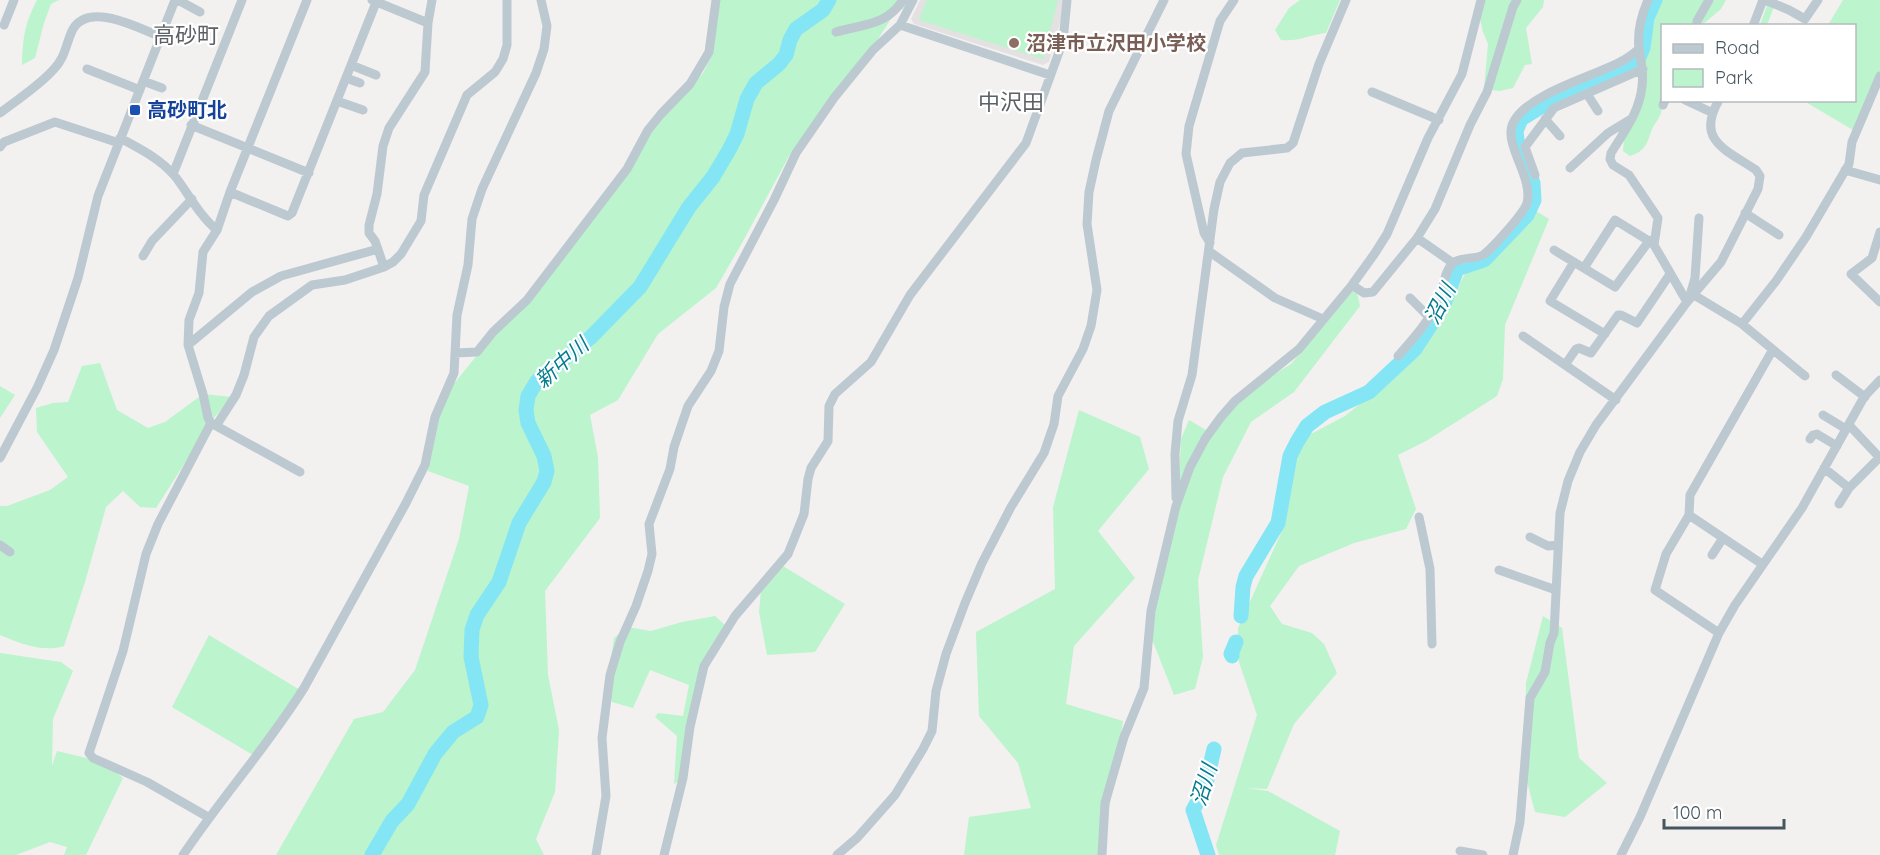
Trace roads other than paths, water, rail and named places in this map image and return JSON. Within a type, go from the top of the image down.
[{"type":"street","points":[[4,25],[14,0]]},
{"type":"street","points":[[0,458],[54,350],[78,278],[98,196],[177,0],[200,12]]},
{"type":"street","points":[[173,174],[242,0]]},
{"type":"street","points":[[300,472],[214,425],[208,418],[204,394],[188,345],[189,320],[199,293],[203,252],[217,230],[307,0]]},
{"type":"street","points":[[384,267],[369,233],[383,146],[389,128],[425,72],[432,0]]},
{"type":"street","points":[[208,817],[147,782],[93,758],[89,753],[123,651],[146,554],[158,524],[214,425],[236,395],[254,337],[269,316],[312,285],[345,279],[384,267],[401,254],[421,221],[424,195],[467,95],[495,72],[503,59],[507,45],[507,0]]},
{"type":"street","points":[[183,855],[208,817],[285,718],[304,688],[425,465],[435,417],[454,373],[457,315],[468,265],[472,219],[482,189],[536,73],[544,49],[547,26],[542,0]]},
{"type":"street","points":[[455,353],[477,352],[493,332],[527,300],[627,169],[648,130],[660,114],[690,84],[709,52],[716,0]]},
{"type":"street","points":[[836,32],[877,23],[896,11],[903,0]]},
{"type":"street","points":[[597,855],[606,796],[602,738],[610,675],[648,571],[652,554],[649,524],[670,469],[674,447],[688,406],[711,370],[719,351],[724,307],[730,284],[796,153],[834,98],[873,50],[900,25],[914,0]]},
{"type":"street","points":[[664,855],[685,769],[690,727],[704,666],[735,616],[788,554],[804,514],[811,468],[828,441],[829,406],[835,394],[871,362],[910,296],[1026,143],[1063,42],[1068,0]]},
{"type":"street","points":[[837,855],[857,838],[895,795],[923,749],[932,731],[936,692],[946,654],[965,603],[982,563],[1044,453],[1054,424],[1058,396],[1078,359],[1091,326],[1097,290],[1088,224],[1089,192],[1096,160],[1109,111],[1164,0]]},
{"type":"street","points":[[1234,0],[1220,21],[1189,126],[1186,154],[1204,233],[1210,248],[1275,298],[1323,319]]},
{"type":"street","points":[[1176,506],[1175,453],[1178,421],[1192,375],[1214,209],[1220,182],[1230,163],[1242,153],[1287,148],[1293,143],[1319,64],[1346,0]]},
{"type":"street","points":[[1102,855],[1105,803],[1124,737],[1144,688],[1151,611],[1176,506],[1190,467],[1205,439],[1221,417],[1236,401],[1299,349],[1352,285],[1387,234],[1428,138],[1462,74],[1480,0]]},
{"type":"street","points":[[1352,285],[1364,292],[1373,292],[1417,238],[1435,209],[1470,125],[1487,92],[1517,0]]},
{"type":"street","points":[[1554,250],[1615,287],[1652,240],[1658,218],[1629,175],[1613,165],[1610,159],[1634,118],[1642,88],[1638,35],[1648,0]]},
{"type":"street","points":[[1697,24],[1709,0]]},
{"type":"street","points":[[1754,24],[1764,0],[1805,19],[1818,0]]},
{"type":"street","points":[[230,192],[288,216],[292,213],[374,1],[428,23]]},
{"type":"street","points":[[0,113],[54,69],[63,57],[76,26],[86,18],[98,15],[107,17],[161,37]]},
{"type":"street","points":[[900,25],[1050,75]]},
{"type":"street","points":[[1398,356],[1428,317],[1440,297],[1453,263],[1482,256],[1519,218],[1527,204],[1528,184],[1512,140],[1510,129],[1513,121],[1523,110],[1567,84],[1621,62],[1639,49]]},
{"type":"street","points":[[351,65],[376,75]]},
{"type":"street","points":[[1534,175],[1524,147],[1554,108],[1587,94],[1642,65]]},
{"type":"street","points":[[87,69],[142,86],[162,88]]},
{"type":"street","points":[[1742,324],[1776,281],[1806,237],[1849,164],[1852,142],[1880,75]]},
{"type":"street","points":[[346,78],[360,83]]},
{"type":"street","points":[[1372,92],[1439,120]]},
{"type":"street","points":[[1587,94],[1598,111]]},
{"type":"street","points":[[337,101],[363,110]]},
{"type":"street","points":[[1688,102],[1713,113]]},
{"type":"street","points":[[1513,855],[1520,822],[1530,698],[1545,672],[1554,633],[1560,513],[1568,481],[1580,452],[1596,425],[1721,262],[1758,189],[1760,176],[1713,140],[1710,127],[1718,102]]},
{"type":"street","points":[[1570,168],[1608,133],[1634,118]]},
{"type":"street","points":[[1545,119],[1560,136]]},
{"type":"street","points":[[0,147],[4,142],[55,122],[119,141],[153,156],[173,174],[208,222],[217,230]]},
{"type":"street","points":[[191,125],[309,173]]},
{"type":"street","points":[[1845,170],[1880,180]]},
{"type":"street","points":[[143,256],[152,242],[192,199]]},
{"type":"street","points":[[1745,213],[1779,235]]},
{"type":"street","points":[[1690,300],[1695,279],[1699,218]]},
{"type":"street","points":[[1584,268],[1614,220],[1652,240],[1670,274],[1690,300],[1742,324],[1805,376]]},
{"type":"street","points":[[1880,232],[1872,258],[1851,274],[1880,302]]},
{"type":"street","points":[[1417,238],[1453,263]]},
{"type":"street","points":[[188,345],[252,292],[281,276],[378,249]]},
{"type":"street","points":[[1574,262],[1550,301],[1605,334]]},
{"type":"street","points":[[1565,365],[1579,348],[1591,353],[1618,315],[1637,323],[1670,274]]},
{"type":"street","points":[[1410,298],[1428,317]]},
{"type":"street","points":[[1523,336],[1616,400]]},
{"type":"street","points":[[1719,633],[1655,590],[1666,554],[1689,515],[1690,495],[1772,351]]},
{"type":"street","points":[[1836,375],[1865,397]]},
{"type":"street","points":[[1621,855],[1640,817],[1719,633],[1750,582],[1802,507],[1865,397],[1879,384]]},
{"type":"street","points":[[1823,415],[1847,427],[1880,458],[1849,488],[1839,504]]},
{"type":"street","points":[[1810,439],[1817,434],[1836,446]]},
{"type":"street","points":[[1824,468],[1849,488]]},
{"type":"street","points":[[1689,515],[1762,564]]},
{"type":"street","points":[[1419,517],[1430,568],[1432,645]]},
{"type":"street","points":[[1530,537],[1548,546],[1558,545]]},
{"type":"street","points":[[1712,555],[1723,538]]},
{"type":"street","points":[[0,545],[10,552]]},
{"type":"street","points":[[1499,570],[1556,590]]},
{"type":"street","points":[[1740,577],[1750,582]]},
{"type":"street","points":[[1730,590],[1741,596]]},
{"type":"street","points":[[1723,602],[1733,608]]},
{"type":"street","points":[[1460,851],[1483,855]]},
{"type":"waterway","name":"新中川","points":[[372,855],[392,821],[408,804],[435,754],[453,732],[477,717],[481,705],[471,657],[472,630],[477,615],[499,582],[519,523],[544,482],[547,471],[544,456],[528,423],[526,410],[528,396],[537,381],[591,337],[640,287],[689,207],[713,177],[729,150],[737,134],[747,99],[756,83],[779,64],[786,55],[796,29],[823,10],[829,0]]},
{"type":"waterway","name":"沼川","points":[[1241,616],[1246,576],[1278,523],[1290,456],[1307,426],[1325,412],[1369,392],[1415,349],[1443,306],[1457,269],[1484,260],[1527,215],[1534,200],[1533,183],[1517,140],[1516,131],[1521,119],[1568,90],[1620,75],[1636,64],[1643,48],[1647,18],[1655,0]]},
{"type":"waterway","name":"沼川","points":[[1232,656],[1236,642]]},
{"type":"waterway","name":"沼川","points":[[1208,855],[1193,810],[1205,788],[1214,749]]},
{"type":"place","name":"沼津市立沢田小学校","points":[[1014,43]]},
{"type":"place","name":"高砂町北","points":[[135,110]]},
{"type":"district","name":"高砂町","points":[[186,35]]},
{"type":"district","name":"中沢田","points":[[1011,102]]}]
